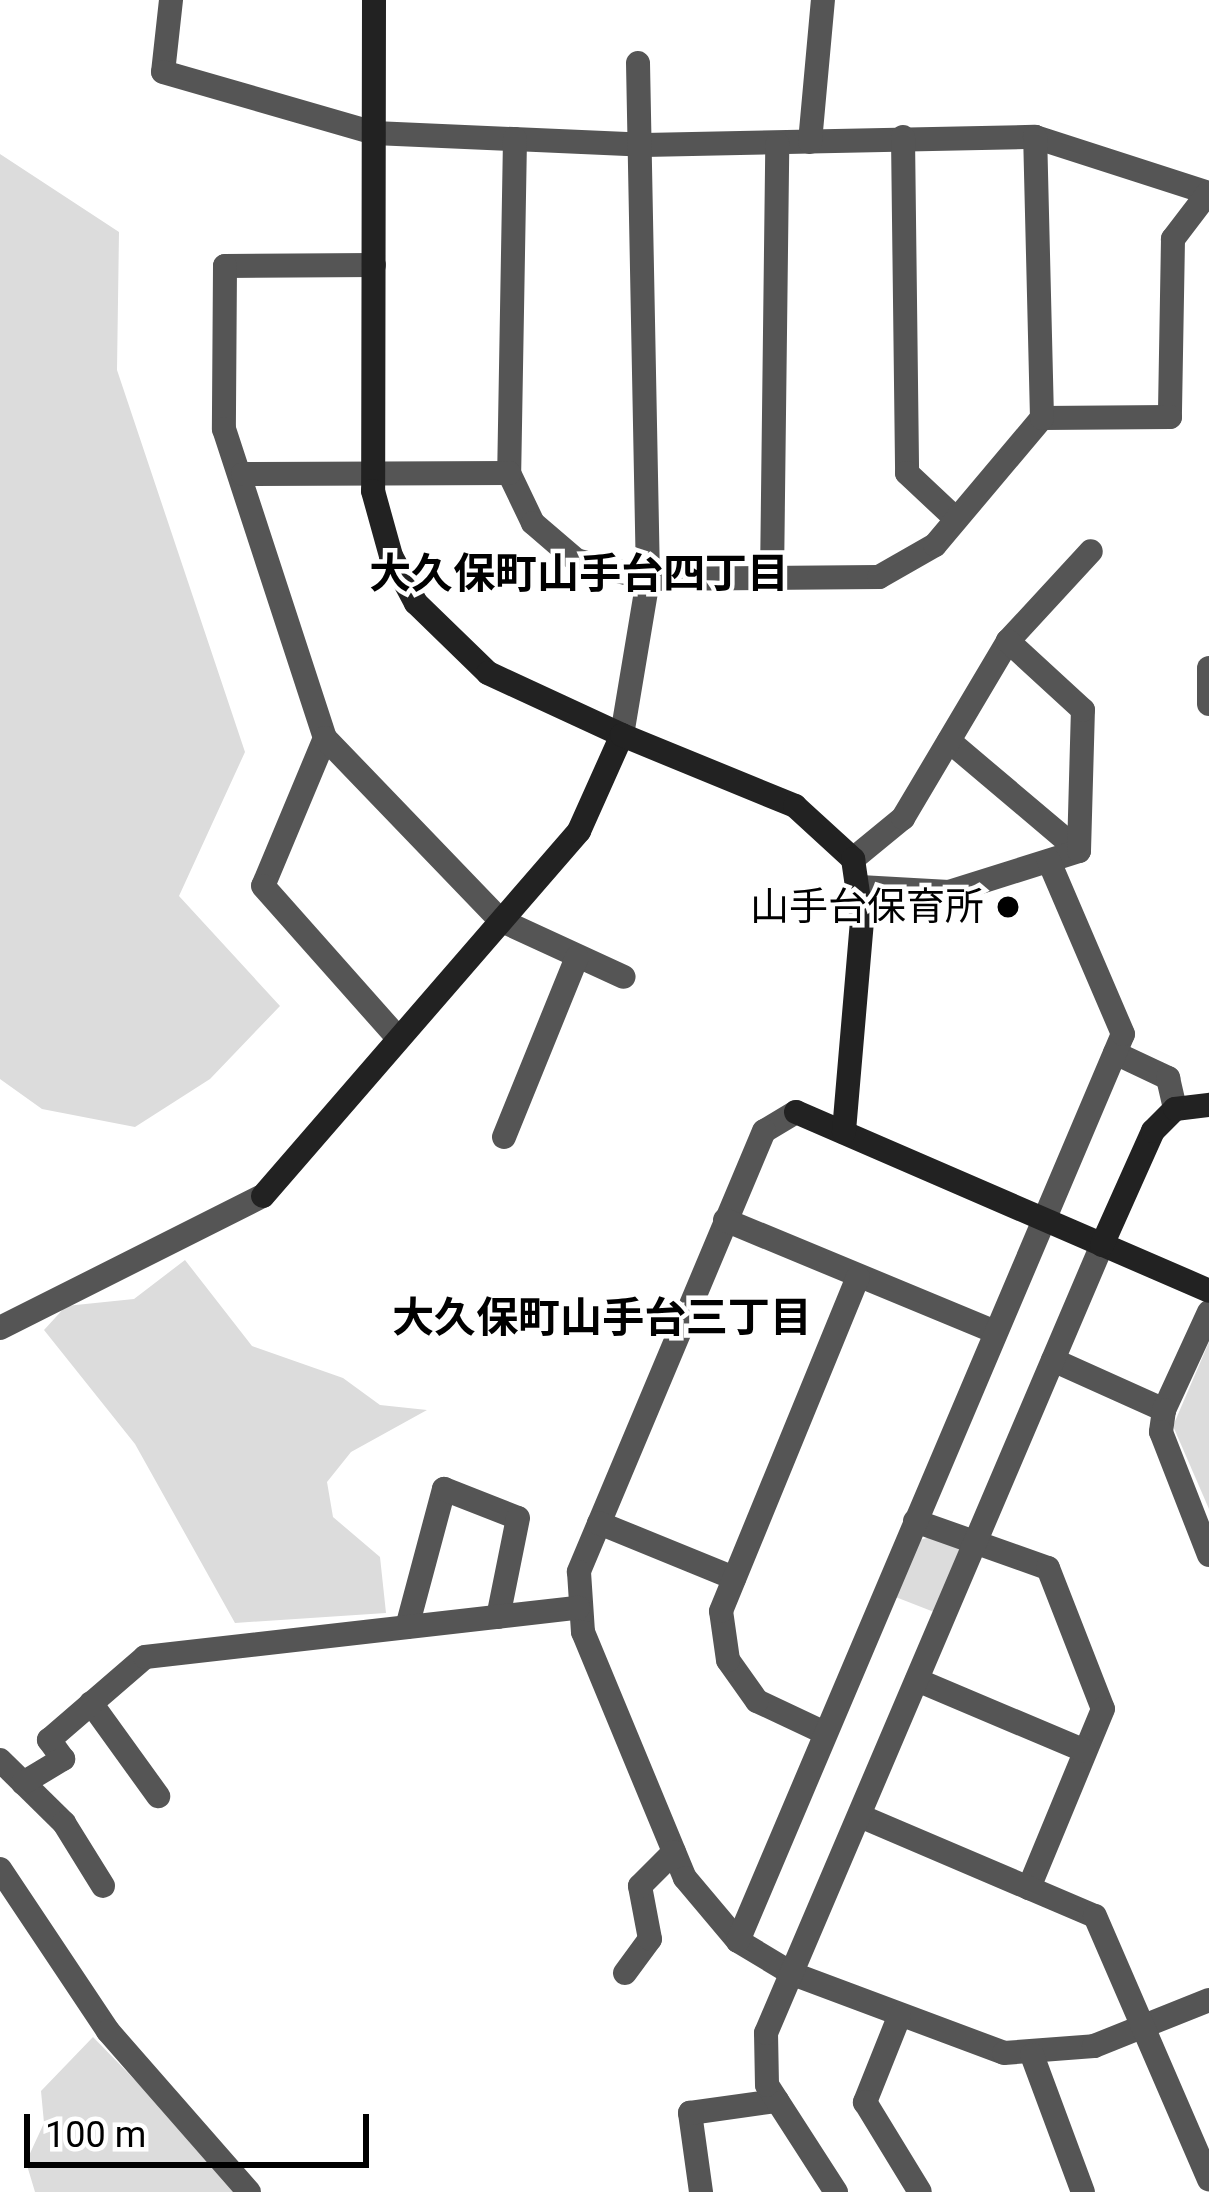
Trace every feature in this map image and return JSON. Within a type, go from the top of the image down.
[{"type":"street","points":[[171,0],[163,72],[374,133],[644,145],[1035,137],[1209,193],[1173,238],[1170,417],[1042,418]]},
{"type":"street","points":[[374,0],[374,472],[391,556],[443,634],[488,673],[622,735],[795,806],[853,859],[860,887],[844,1132]]},
{"type":"street","points":[[810,142],[823,0]]},
{"type":"street","points":[[0,1328],[263,1196],[579,831],[622,735],[648,580],[644,145],[638,63]]},
{"type":"street","points":[[904,137],[907,473],[956,519]]},
{"type":"street","points":[[515,139],[508,472],[533,523],[576,560],[648,580],[879,577],[956,519],[1042,418],[1035,137]]},
{"type":"street","points":[[772,578],[777,144]]},
{"type":"street","points":[[374,265],[225,266],[224,429],[243,474],[325,738],[500,920],[624,977]]},
{"type":"street","points":[[243,474],[508,472]]},
{"type":"street","points":[[853,859],[903,818],[1008,640],[1091,551]]},
{"type":"street","points":[[1008,640],[1083,710],[1079,851]]},
{"type":"street","points":[[1209,668],[1209,704]]},
{"type":"street","points":[[325,738],[263,886],[398,1038]]},
{"type":"street","points":[[949,741],[1079,851]]},
{"type":"street","points":[[860,887],[949,892],[1079,851]]},
{"type":"street","points":[[738,1941],[1123,1034],[1049,861]]},
{"type":"street","points":[[504,1137],[577,957]]},
{"type":"street","points":[[1115,1053],[1168,1078],[1175,1109]]},
{"type":"street","points":[[836,2192],[777,2101],[766,2033],[1153,1131],[1175,1109],[1209,1105]]},
{"type":"street","points":[[1209,1291],[796,1112],[764,1130],[599,1522],[578,1607],[674,1852],[738,1941],[793,1974],[899,2017],[1032,2055],[1142,2027],[1209,2000]]},
{"type":"street","points":[[725,1220],[994,1332]]},
{"type":"street","points":[[825,1733],[757,1701],[728,1660],[721,1610],[858,1277]]},
{"type":"street","points":[[1209,1312],[1164,1410],[1161,1432],[1209,1555]]},
{"type":"street","points":[[1053,1360],[1164,1410]]},
{"type":"street","points":[[407,1627],[444,1490],[518,1518],[498,1617]]},
{"type":"street","points":[[915,1521],[1048,1568],[1102,1708],[1029,1888]]},
{"type":"street","points":[[599,1522],[734,1578]]},
{"type":"street","points":[[23,1783],[63,1759],[50,1740],[145,1657],[578,1607]]},
{"type":"street","points":[[916,1680],[1085,1751]]},
{"type":"street","points":[[92,1703],[158,1796]]},
{"type":"street","points":[[0,1760],[104,1886]]},
{"type":"street","points":[[860,1816],[1095,1916],[1209,2179]]},
{"type":"street","points":[[625,1973],[650,1940],[640,1886],[674,1852]]},
{"type":"street","points":[[0,1869],[108,2031],[249,2192]]},
{"type":"street","points":[[899,2017],[865,2102],[920,2192]]},
{"type":"street","points":[[1032,2055],[1083,2192]]},
{"type":"street","points":[[701,2192],[690,2113],[777,2101]]},
{"type":"shaded area","points":[[0,154],[119,232],[117,370],[245,752],[179,896],[280,1006],[210,1079],[135,1127],[42,1109],[0,1079]]},
{"type":"shaded area","points":[[185,1260],[252,1346],[343,1378],[380,1405],[427,1410],[351,1452],[327,1482],[333,1517],[380,1557],[386,1613],[235,1623],[135,1444],[44,1330],[66,1306],[134,1299]]},
{"type":"shaded area","points":[[1209,1342],[1209,1509],[1173,1426]]},
{"type":"shaded area","points":[[933,1536],[963,1549],[934,1612],[893,1596],[917,1541]]},
{"type":"shaded area","points":[[93,2037],[237,2192],[35,2192],[26,2162],[44,2123],[41,2091]]},
{"type":"place","name":"山手台保育所","points":[[1008,907]]},
{"type":"district","name":"大久保町山手台四丁目","points":[[579,574]]},
{"type":"district","name":"大久保町山手台三丁目","points":[[602,1318]]}]
